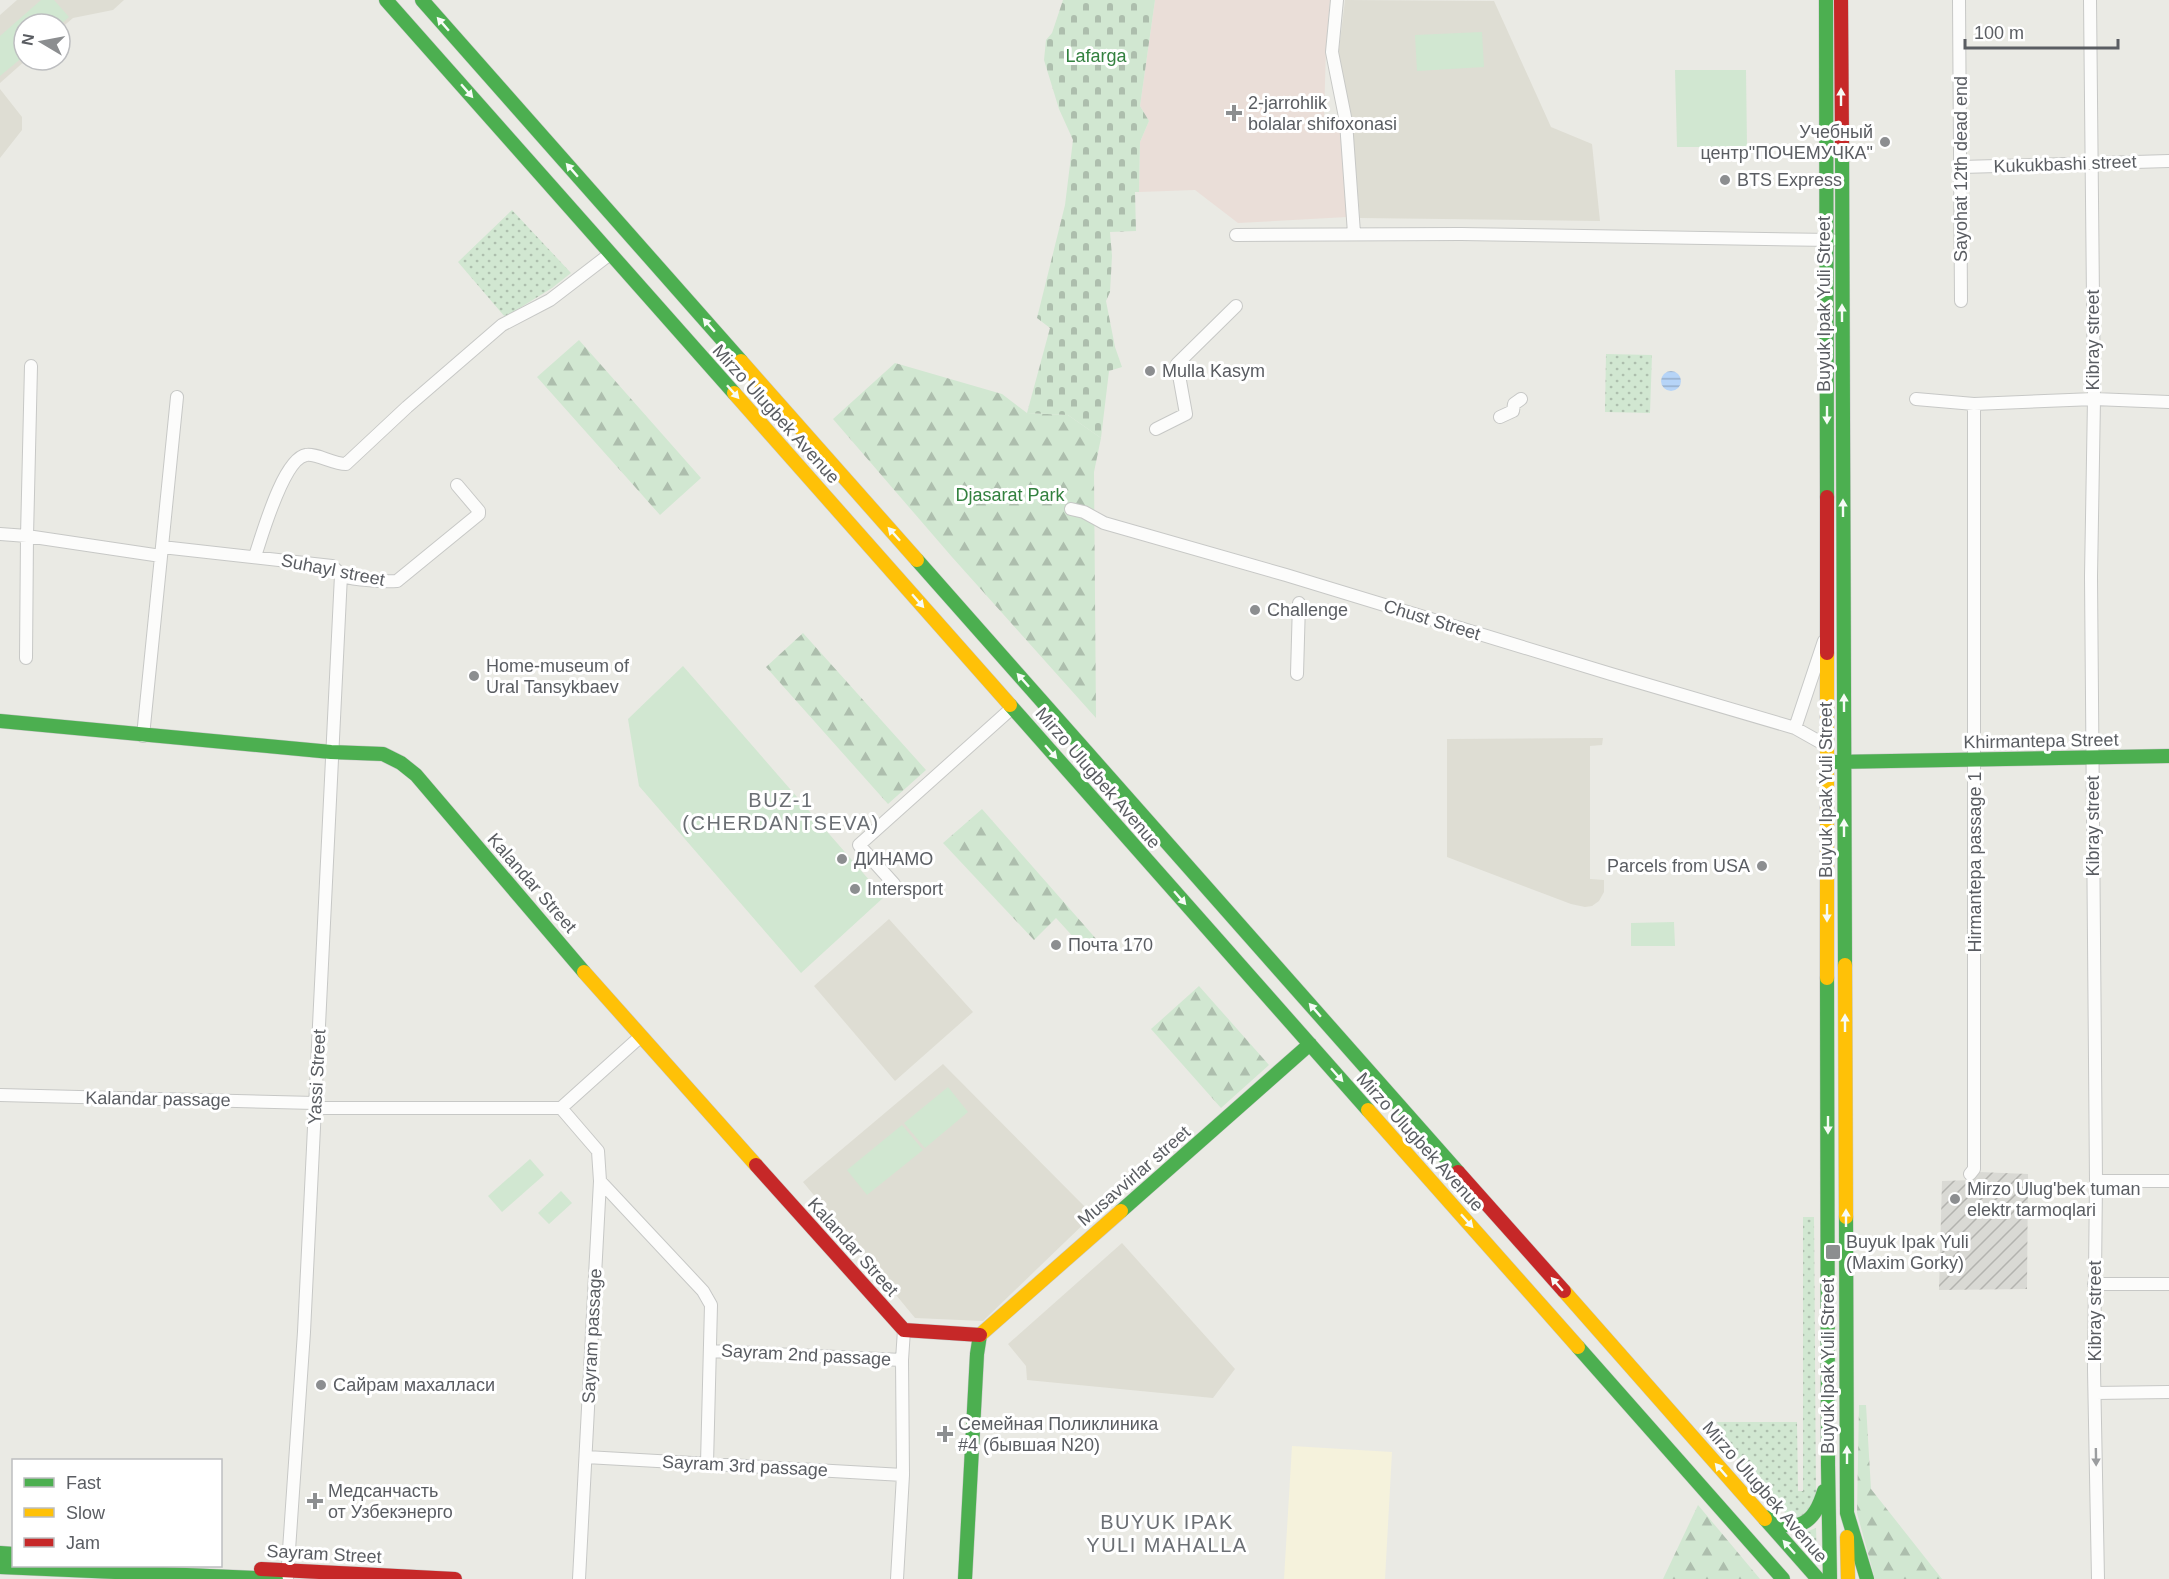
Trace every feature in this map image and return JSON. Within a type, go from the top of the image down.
[{"type":"main road","name":"Mirzo Ulugbek Avenue","points":[[386,0],[1783,1579]]},
{"type":"main road","name":"Mirzo Ulugbek Avenue","points":[[422,0],[1818,1579]]},
{"type":"main road","name":"Buyuk Ipak Yuli Street","points":[[1826,0],[1830,1579]]},
{"type":"main road","name":"Buyuk Ipak Yuli Street","points":[[1841,0],[1848,1579]]},
{"type":"main road","points":[[591,232],[611,214]]},
{"type":"main road","name":"Kalandar Street","points":[[0,721],[143,736],[331,752],[383,754],[401,763],[416,775],[640,1037],[904,1330]]},
{"type":"main road","points":[[1827,746],[1844,762]]},
{"type":"main road","name":"Khirmаntepa Street","points":[[1827,765],[1844,762],[2169,756]]},
{"type":"main road","points":[[1258,986],[1278,969]]},
{"type":"main road","name":"Musavvirlar street","points":[[980,1335],[1310,1044]]},
{"type":"main road","points":[[1828,1252],[1834,1262],[1841,1262],[1846,1257]]},
{"type":"main road","points":[[904,1330],[980,1335],[977,1354],[965,1579]]},
{"type":"main road","points":[[1661,1441],[1719,1517],[1772,1579]]},
{"type":"main road","points":[[1760,1514],[1774,1523],[1785,1526],[1806,1523],[1817,1513],[1820,1506],[1828,1465]]},
{"type":"main road","points":[[1847,1513],[1868,1579]]},
{"type":"main road","name":"Sayram Street","points":[[0,1567],[455,1579]]},
{"type":"main road","name":"Sayram Street","points":[[200,1567],[283,1576]]},
{"type":"street","points":[[1336,0],[1332,52],[1346,122],[1354,233]]},
{"type":"street","name":"Sayohat 12th dead end","points":[[1959,0],[1961,301]]},
{"type":"street","name":"Kibray street","points":[[2090,0],[2094,399],[2091,577],[2097,1579]]},
{"type":"street","name":"Kukukbashi street","points":[[1961,167],[2169,161]]},
{"type":"street","points":[[1236,235],[1354,233],[1842,241]]},
{"type":"street","points":[[255,556],[285,474],[302,456],[310,455],[346,464],[406,407],[502,325],[550,300],[610,254]]},
{"type":"street","points":[[1156,429],[1186,414],[1177,364],[1236,306]]},
{"type":"street","points":[[26,658],[31,366]]},
{"type":"street","points":[[143,736],[177,397]]},
{"type":"street","points":[[1500,417],[1513,411],[1514,404],[1521,399]]},
{"type":"street","points":[[1916,399],[1974,404],[2094,399],[2169,402]]},
{"type":"street","name":"Hirmantepa passage 1","points":[[1971,1174],[1974,1169],[1974,404]]},
{"type":"street","name":"Suhayl street","points":[[0,534],[161,552],[255,556],[332,566],[341,575],[389,582],[397,581],[405,575],[479,514],[457,485]]},
{"type":"street","name":"Chust Street","points":[[1071,509],[1084,512],[1104,523],[1286,575],[1795,728],[1827,746]]},
{"type":"street","name":"Yassi Street","points":[[283,1576],[297,1440],[341,575]]},
{"type":"street","points":[[1297,674],[1299,603]]},
{"type":"street","points":[[1795,728],[1827,631]]},
{"type":"street","points":[[894,884],[859,845],[1012,708]]},
{"type":"street","points":[[561,1108],[640,1037]]},
{"type":"street","name":"Kalandar passage","points":[[0,1095],[315,1105],[561,1108]]},
{"type":"street","name":"Sayram passage","points":[[561,1108],[598,1151],[600,1181],[579,1579]]},
{"type":"street","points":[[2096,1180],[2169,1181]]},
{"type":"street","points":[[600,1181],[706,1296],[712,1310],[707,1463]]},
{"type":"street","points":[[2094,1284],[2169,1284]]},
{"type":"street","points":[[897,1579],[903,1475],[904,1330]]},
{"type":"street","name":"Sayram 2nd passage","points":[[710,1351],[902,1360]]},
{"type":"street","points":[[2095,1396],[2169,1392]]},
{"type":"street","name":"Sayram 3rd passage","points":[[586,1457],[903,1475]]},
{"type":"shaded area","points":[[17,0],[124,0],[113,10],[72,19],[72,12],[12,12],[12,72],[0,83],[0,15]]},
{"type":"shaded area","name":"2-jarrohlik bolalar shifoxonasi","points":[[1155,0],[1330,0],[1324,120],[1342,124],[1347,217],[1238,223],[1195,190],[1139,192],[1140,142],[1149,121],[1140,106]]},
{"type":"shaded area","points":[[1345,0],[1494,1],[1551,127],[1592,144],[1600,221],[1360,218],[1352,126],[1338,58]]},
{"type":"shaded area","points":[[0,89],[22,117],[22,130],[0,158]]},
{"type":"shaded area","points":[[1603,738],[1602,745],[1590,746],[1590,879],[1604,880],[1604,892],[1599,901],[1592,906],[1585,907],[1571,904],[1447,857],[1447,739]]},
{"type":"shaded area","points":[[889,919],[973,1012],[895,1081],[814,986]]},
{"type":"shaded area","points":[[943,1064],[1093,1215],[983,1321],[915,1318],[803,1182]]},
{"type":"shaded area","points":[[1979,1172],[2028,1174],[2027,1289],[1939,1290],[1942,1181],[1973,1180]]},
{"type":"shaded area","points":[[1122,1243],[1235,1369],[1213,1398],[1027,1380],[1026,1366],[1008,1344]]},
{"type":"shaded area","points":[[1292,1446],[1392,1452],[1385,1579],[1284,1579]]},
{"type":"green space","points":[[41,0],[54,0],[65,12],[27,12]]},
{"type":"green space","name":"Lafarga","points":[[1063,0],[1155,0],[1140,106],[1149,121],[1140,142],[1139,192],[1135,192],[1136,231],[1110,232],[1112,256],[1110,292],[1106,301],[1115,347],[1122,367],[1109,371],[1101,438],[1068,415],[1027,413],[1050,328],[1037,318],[1065,205],[1073,140],[1059,109],[1044,60],[1046,40],[1052,33]]},
{"type":"green space","points":[[12,25],[12,66],[0,76],[0,36]]},
{"type":"green space","points":[[1482,32],[1484,67],[1417,71],[1415,35]]},
{"type":"green space","points":[[1675,70],[1746,70],[1747,147],[1677,147]]},
{"type":"green space","points":[[512,210],[571,273],[552,288],[505,317],[458,262]]},
{"type":"green space","points":[[579,340],[701,478],[660,515],[537,377]]},
{"type":"green space","points":[[1606,354],[1652,355],[1650,413],[1605,412]]},
{"type":"green space","name":"Djasarat Park","points":[[895,363],[1002,394],[1027,413],[1068,415],[1101,438],[1094,472],[1096,718],[833,419]]},
{"type":"green space","points":[[803,633],[926,770],[888,804],[766,667]]},
{"type":"green space","points":[[683,666],[884,897],[801,973],[639,786],[628,719]]},
{"type":"green space","points":[[982,809],[1098,941],[1087,952],[1056,918],[1034,940],[943,843]]},
{"type":"green space","points":[[1674,922],[1675,946],[1631,946],[1631,923]]},
{"type":"green space","points":[[1199,986],[1269,1065],[1221,1108],[1151,1029]]},
{"type":"green space","points":[[948,1087],[968,1112],[925,1148],[904,1123]]},
{"type":"green space","points":[[902,1125],[923,1150],[867,1195],[847,1170]]},
{"type":"green space","points":[[530,1159],[544,1175],[502,1212],[488,1196]]},
{"type":"green space","points":[[561,1191],[572,1203],[549,1224],[538,1213]]},
{"type":"green space","points":[[1803,1217],[1814,1217],[1816,1498],[1802,1517],[1789,1517],[1719,1438],[1725,1432],[1716,1422],[1797,1422],[1798,1491],[1803,1491]]},
{"type":"green space","points":[[1859,1405],[1866,1405],[1871,1489],[1942,1579],[1875,1579],[1857,1513]]},
{"type":"green space","points":[[1698,1505],[1760,1579],[1663,1579]]},
{"type":"green space","points":[[1816,1528],[1817,1557],[1798,1535]]},
{"type":"water","points":[[1671,371],[1678,374],[1681,381],[1678,388],[1671,391],[1664,388],[1661,381],[1664,374]]},
{"type":"traffic: fast","points":[[386,0],[734,393]]},
{"type":"traffic: fast","points":[[422,0],[741,361]]},
{"type":"traffic: fast","points":[[1826,0],[1827,497]]},
{"type":"traffic: fast","points":[[1842,142],[1845,965]]},
{"type":"traffic: fast","points":[[917,560],[1458,1172]]},
{"type":"traffic: fast","points":[[1010,705],[1368,1110]]},
{"type":"traffic: fast","points":[[0,721],[331,752],[383,754],[401,763],[416,775],[584,972]]},
{"type":"traffic: fast","points":[[1834,762],[2169,756]]},
{"type":"traffic: fast","points":[[1827,978],[1828,1465]]},
{"type":"traffic: fast","points":[[1121,1211],[1310,1044]]},
{"type":"traffic: fast","points":[[1846,1217],[1847,1513]]},
{"type":"traffic: fast","points":[[965,1579],[977,1354],[980,1335]]},
{"type":"traffic: fast","points":[[1578,1347],[1783,1579]]},
{"type":"traffic: fast","points":[[1828,1465],[1830,1579]]},
{"type":"traffic: fast","points":[[1765,1517],[1786,1525],[1803,1523],[1815,1512],[1824,1491]]},
{"type":"traffic: fast","points":[[1847,1513],[1867,1579]]},
{"type":"traffic: fast","points":[[1765,1519],[1818,1579]]},
{"type":"traffic: fast","points":[[0,1553],[12,1554]]},
{"type":"traffic: fast","points":[[0,1567],[276,1579]]},
{"type":"traffic: slow","points":[[741,361],[917,560]]},
{"type":"traffic: slow","points":[[734,393],[1010,705]]},
{"type":"traffic: slow","points":[[1827,653],[1827,978]]},
{"type":"traffic: slow","points":[[1845,965],[1846,1217]]},
{"type":"traffic: slow","points":[[584,972],[756,1165]]},
{"type":"traffic: slow","points":[[1368,1110],[1578,1347]]},
{"type":"traffic: slow","points":[[980,1335],[1121,1211]]},
{"type":"traffic: slow","points":[[1564,1291],[1765,1519]]},
{"type":"traffic: slow","points":[[1847,1537],[1848,1579]]},
{"type":"traffic: jam","points":[[1841,0],[1842,142]]},
{"type":"traffic: jam","points":[[1827,497],[1827,653]]},
{"type":"traffic: jam","points":[[756,1165],[904,1330],[980,1335]]},
{"type":"traffic: jam","points":[[1458,1172],[1564,1291]]},
{"type":"traffic: jam","points":[[261,1569],[455,1579]]},
{"type":"place","name":"2-jarrohlik bolalar shifoxonasi","points":[[1234,113]]},
{"type":"place","name":"Учебный центр\"ПОЧЕМУЧКА\"","points":[[1885,142]]},
{"type":"place","name":"BTS Express","points":[[1725,180]]},
{"type":"place","name":"Mulla Kasym","points":[[1150,371]]},
{"type":"place","name":"Challenge","points":[[1255,610]]},
{"type":"place","name":"Home-museum of Ural Tansykbaev","points":[[474,676]]},
{"type":"place","name":"ДИНАМО","points":[[842,859]]},
{"type":"place","name":"Parcels from USA","points":[[1762,866]]},
{"type":"place","name":"Intersport","points":[[855,889]]},
{"type":"place","name":"Почта 170","points":[[1056,945]]},
{"type":"place","name":"Mirzo Ulug'bek tuman elektr tarmoqlari","points":[[1955,1199]]},
{"type":"place","name":"Buyuk Ipak Yuli (Maxim Gorky)","points":[[1833,1252]]},
{"type":"place","name":"Сайрам махалласи","points":[[321,1385]]},
{"type":"place","name":"Семейная Поликлиника #4 (бывшая N20)","points":[[945,1434]]},
{"type":"place","name":"Медсанчасть от Узбекэнерго","points":[[315,1501]]},
{"type":"district","name":"BUZ-1 (CHERDANTSEVA)","points":[[781,812]]},
{"type":"district","name":"BUYUK IPAK YULI MAHALLA","points":[[1167,1534]]}]
